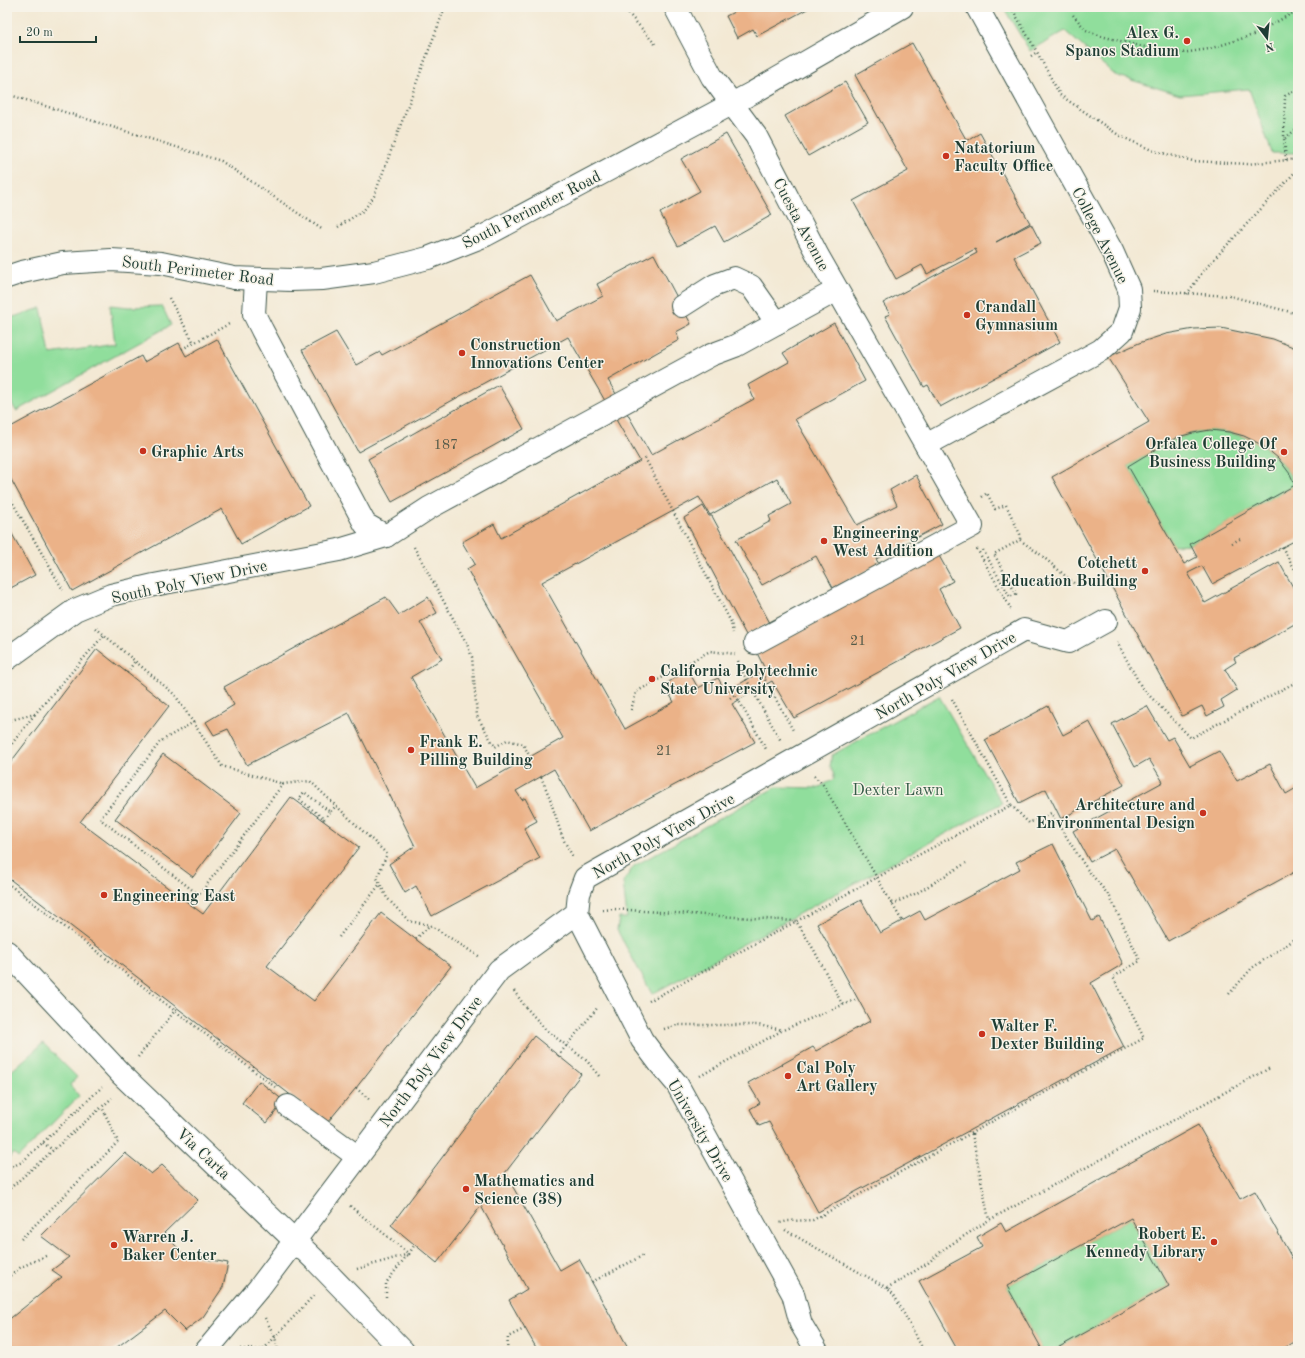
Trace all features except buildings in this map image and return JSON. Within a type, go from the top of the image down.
[{"type":"street","name":"Cuesta Avenue","points":[[675,7],[712,77],[756,136],[814,249],[972,526]]},
{"type":"street","name":"South Perimeter Road","points":[[7,277],[22,272],[63,263],[110,260],[161,263],[230,277],[256,280],[291,280],[350,276],[374,272],[428,258],[486,235],[733,104],[902,7]]},
{"type":"street","name":"College Avenue","points":[[926,445],[1101,350],[1122,331],[1130,308],[1129,289],[1112,251],[977,7]]},
{"type":"street","points":[[682,306],[715,285],[734,278],[751,286],[777,323]]},
{"type":"street","points":[[256,280],[254,314],[262,330],[365,524],[386,536]]},
{"type":"street","name":"South Poly View Drive","points":[[7,659],[75,610],[111,595],[339,550],[386,536],[429,508],[711,355],[735,346],[837,290]]},
{"type":"street","points":[[755,643],[972,526]]},
{"type":"street","points":[[1024,630],[1068,642],[1106,622]]},
{"type":"street","name":"North Poly View Drive","points":[[212,1344],[259,1288],[499,970],[576,912],[579,894],[586,878],[1024,630]]},
{"type":"street","name":"University Drive","points":[[576,912],[644,1042],[677,1084],[793,1294],[802,1324],[816,1351]]},
{"type":"street","name":"Via Carta","points":[[7,952],[121,1074],[294,1240],[403,1351]]},
{"type":"street","points":[[296,1112],[358,1157]]},
{"type":"path","points":[[338,227],[364,210],[374,196],[445,7]]},
{"type":"path","points":[[623,7],[655,44]]},
{"type":"path","points":[[1011,7],[1060,95],[1120,136],[1154,151],[1193,161],[1247,164],[1298,159]]},
{"type":"path","points":[[1072,15],[1086,30],[1101,36],[1140,46],[1182,53],[1209,49],[1253,35],[1298,10]]},
{"type":"path","points":[[1011,70],[1037,52]]},
{"type":"path","points":[[1286,160],[1284,138],[1285,96],[1298,89]]},
{"type":"path","points":[[7,94],[221,161],[323,230]]},
{"type":"path","points":[[1284,138],[1298,128]]},
{"type":"path","points":[[1187,294],[1204,270],[1298,169]]},
{"type":"path","points":[[1129,289],[1230,296],[1298,314]]},
{"type":"path","points":[[169,298],[194,343]]},
{"type":"path","points":[[182,349],[229,324]]},
{"type":"path","points":[[645,458],[731,622],[733,635]]},
{"type":"path","points":[[7,493],[75,610],[175,695],[222,766],[282,784],[310,781],[387,854],[378,878],[387,898],[408,921],[430,925],[499,970],[546,1030],[587,1061],[598,1076]]},
{"type":"path","points":[[987,493],[995,509],[1006,505],[1020,534],[1020,540]]},
{"type":"path","points":[[972,526],[973,542],[1024,630]]},
{"type":"path","points":[[386,536],[413,544],[467,644],[472,657],[477,716],[495,746],[507,740],[522,744],[530,757]]},
{"type":"path","points":[[1232,543],[1240,539]]},
{"type":"path","points":[[982,550],[1010,597],[1016,594],[994,554],[1020,540]]},
{"type":"path","points":[[1020,540],[1041,555],[1076,585]]},
{"type":"path","points":[[1282,547],[1298,575]]},
{"type":"path","points":[[1106,622],[1142,688],[1191,738],[1298,681]]},
{"type":"path","points":[[7,750],[35,714],[104,635]]},
{"type":"path","points":[[632,710],[636,692],[710,651],[735,654],[755,643]]},
{"type":"path","points":[[734,648],[745,677],[775,732]]},
{"type":"path","points":[[127,673],[135,661]]},
{"type":"path","points":[[769,675],[764,678],[792,727]]},
{"type":"path","points":[[777,1224],[788,1221],[813,1220],[972,1134],[1144,1038],[1113,977],[1140,961],[1110,897],[1087,869],[1051,812],[1029,823],[1011,805],[941,677]]},
{"type":"path","points":[[730,698],[735,694],[760,737]]},
{"type":"path","points":[[7,720],[35,714]]},
{"type":"path","points":[[194,722],[161,741],[100,819],[199,895],[282,784]]},
{"type":"path","points":[[794,760],[822,783],[902,921]]},
{"type":"path","points":[[541,777],[563,839]]},
{"type":"path","points":[[330,812],[304,792],[299,799],[323,819],[330,812],[336,806]]},
{"type":"path","points":[[558,1056],[597,1008],[624,1005],[796,921],[1011,805]]},
{"type":"path","points":[[892,904],[917,893],[966,863]]},
{"type":"path","points":[[7,883],[292,1100],[296,1112]]},
{"type":"path","points":[[339,937],[380,884]]},
{"type":"path","points":[[576,912],[614,909],[796,921]]},
{"type":"path","points":[[796,921],[814,950],[842,1004]]},
{"type":"path","points":[[416,939],[430,925]]},
{"type":"path","points":[[1229,994],[1252,968],[1298,937]]},
{"type":"path","points":[[700,1076],[783,1030],[857,999]]},
{"type":"path","points":[[133,1063],[177,1008]]},
{"type":"path","points":[[665,1029],[678,1025],[758,1025],[783,1030]]},
{"type":"path","points":[[886,1288],[928,1263],[944,1249],[989,1220],[1270,1068]]},
{"type":"path","points":[[7,1172],[11,1167],[22,1162],[102,1087]]},
{"type":"path","points":[[7,1191],[102,1107],[118,1142],[21,1239]]},
{"type":"path","points":[[972,1134],[989,1220]]},
{"type":"path","points":[[43,1142],[53,1150]]},
{"type":"path","points":[[332,1192],[409,1254]]},
{"type":"path","points":[[778,1227],[792,1233],[886,1288],[894,1295],[924,1351]]},
{"type":"path","points":[[212,1344],[232,1349],[263,1350],[331,1277],[409,1254],[415,1244]]},
{"type":"path","points":[[7,1278],[21,1267],[48,1255]]},
{"type":"path","points":[[592,1282],[644,1255]]},
{"type":"path","points":[[507,1351],[508,1337],[526,1328]]},
{"type":"path","points":[[275,1337],[278,1351]]},
{"type":"green space","name":"Alex G. Spanos Stadium","points":[[1003,7],[1298,7],[1298,153],[1272,153],[1249,89],[1180,95],[1115,75],[1065,31],[1030,51]]},
{"type":"green space","points":[[110,305],[129,307],[162,306],[171,325],[16,411],[7,395],[7,319],[41,308],[50,354],[115,344]]},
{"type":"green space","points":[[1210,430],[1238,435],[1261,445],[1280,461],[1295,485],[1190,544],[1173,545],[1128,466],[1157,448],[1176,439],[1186,435]]},
{"type":"green space","name":"Dexter Lawn","points":[[939,696],[1002,803],[652,994],[617,930],[619,918],[627,918],[623,882],[634,866],[776,787],[818,788],[834,779],[830,766],[832,755]]},
{"type":"green space","points":[[43,1043],[77,1077],[70,1085],[79,1096],[18,1158],[13,1153],[7,1161],[7,1075]]},
{"type":"green space","points":[[1131,1218],[1169,1286],[1052,1351],[1043,1351],[1007,1286]]},
{"type":"place","name":"Alex G. Spanos Stadium","points":[[1187,41]]},
{"type":"place","name":"Natatorium Faculty Office","points":[[946,156]]},
{"type":"place","name":"Crandall Gymnasium","points":[[967,315]]},
{"type":"place","name":"Construction Innovations Center","points":[[462,353]]},
{"type":"place","name":"Graphic Arts","points":[[143,451]]},
{"type":"place","name":"Orfalea College Of Business Building","points":[[1284,452]]},
{"type":"place","name":"Engineering West Addition","points":[[824,541]]},
{"type":"place","name":"Cotchett Education Building","points":[[1145,571]]},
{"type":"place","name":"California Polytechnic State University","points":[[652,679]]},
{"type":"place","name":"Frank E. Pilling Building","points":[[411,750]]},
{"type":"place","name":"Architecture and Environmental Design","points":[[1203,813]]},
{"type":"place","name":"Engineering East","points":[[104,895]]},
{"type":"place","name":"Walter F. Dexter Building","points":[[982,1034]]},
{"type":"place","name":"Cal Poly Art Gallery","points":[[788,1076]]},
{"type":"place","name":"Mathematics and Science (38)","points":[[466,1189]]},
{"type":"place","name":"Robert E. Kennedy Library","points":[[1214,1242]]},
{"type":"place","name":"Warren J. Baker Center","points":[[114,1245]]}]
